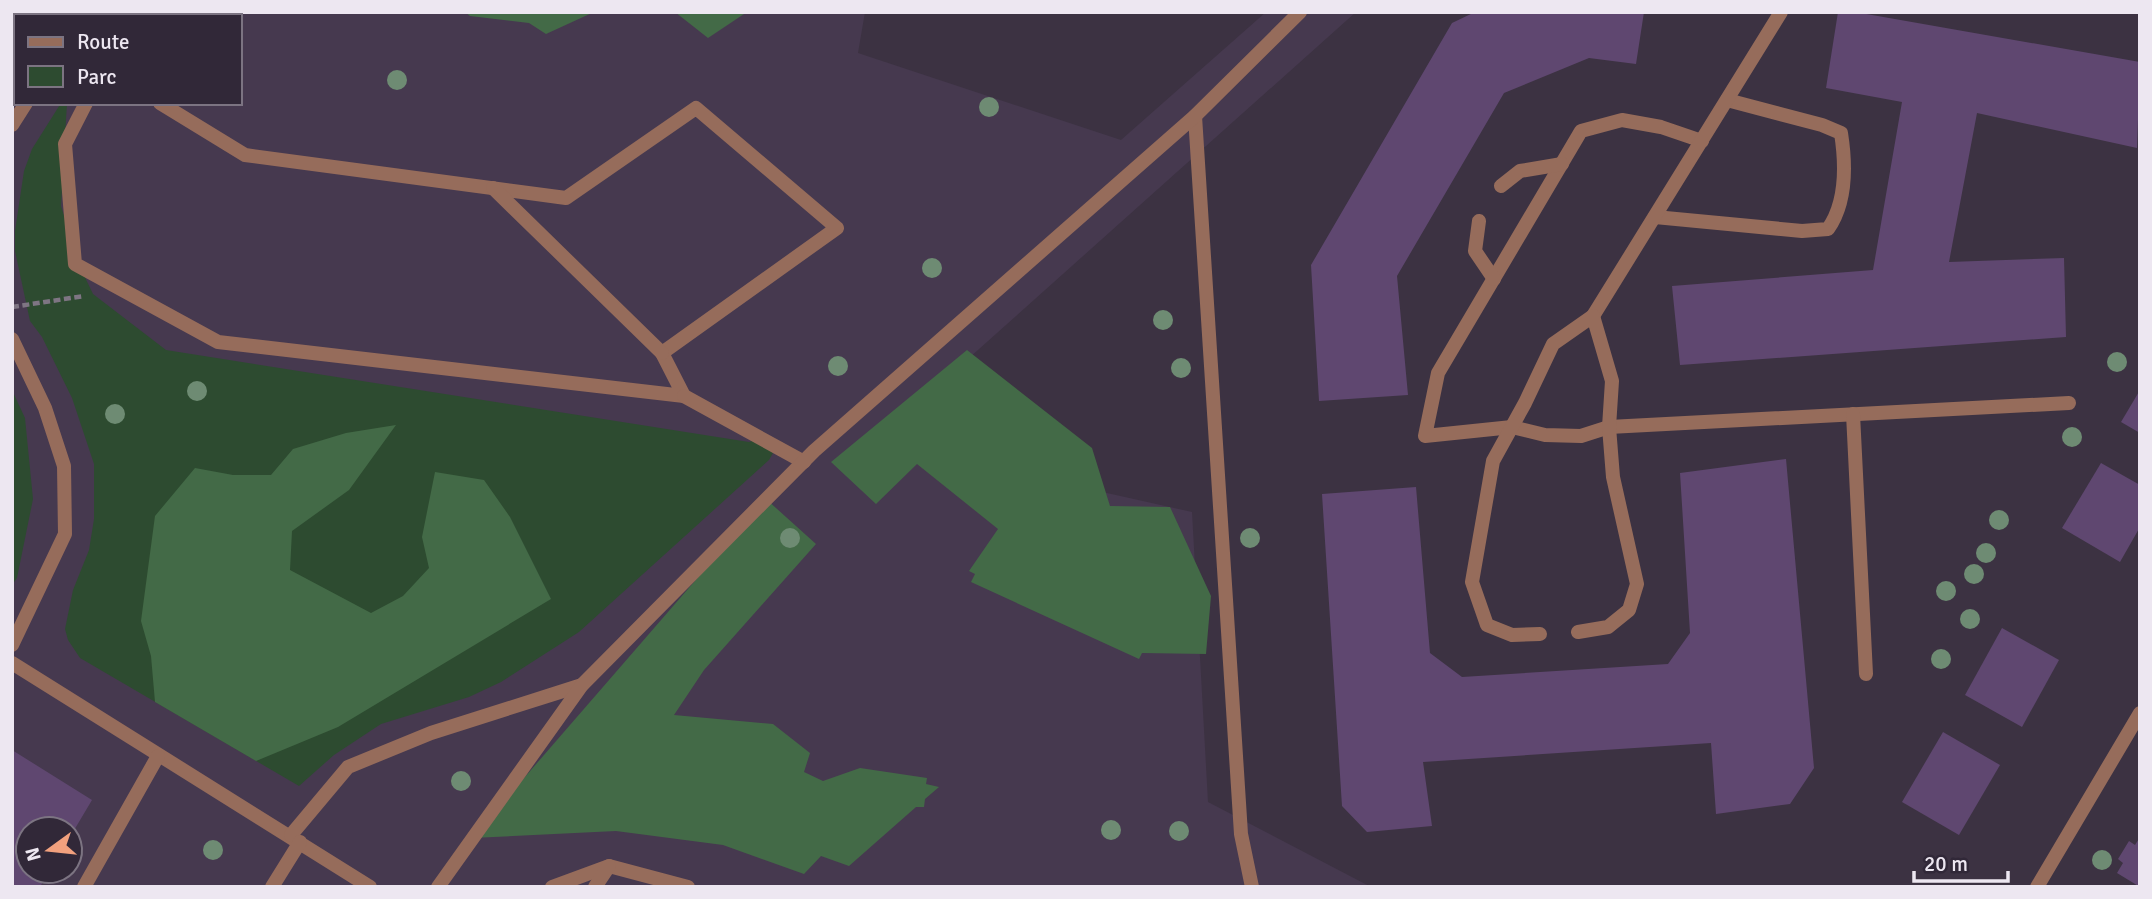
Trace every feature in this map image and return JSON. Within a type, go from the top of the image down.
[{"type":"street","points":[[438,887],[582,685],[804,462],[1195,116],[1300,12]]},
{"type":"street","points":[[1540,634],[1512,635],[1487,625],[1472,582],[1493,461],[1553,344],[1593,316],[1781,12]]},
{"type":"street","points":[[1655,217],[1802,231],[1828,229],[1838,215],[1846,162],[1841,133],[1822,125],[1727,100]]},
{"type":"street","points":[[12,125],[25,105]]},
{"type":"street","points":[[85,105],[65,144],[75,264],[218,342],[684,396],[804,462]]},
{"type":"street","points":[[163,105],[246,155],[566,198],[696,108],[837,228],[662,353]]},
{"type":"street","points":[[1195,116],[1241,834],[1252,887]]},
{"type":"street","points":[[1702,141],[1661,127],[1622,121],[1581,131],[1438,373],[1425,436],[1513,426],[1545,435],[1581,436],[1609,427],[2069,402]]},
{"type":"street","points":[[1501,186],[1520,171],[1562,164]]},
{"type":"street","points":[[493,188],[662,353],[684,396]]},
{"type":"street","points":[[1479,221],[1475,251],[1494,279]]},
{"type":"street","points":[[1578,632],[1608,626],[1629,610],[1637,584],[1613,477],[1609,427],[1612,381],[1593,316]]},
{"type":"street","points":[[12,339],[45,408],[64,466],[65,534],[12,645]]},
{"type":"street","points":[[1853,414],[1867,674]]},
{"type":"street","points":[[12,663],[295,839],[350,881],[370,887]]},
{"type":"street","points":[[272,887],[295,839],[348,767],[431,733],[582,685]]},
{"type":"street","points":[[2038,887],[2140,713]]},
{"type":"street","points":[[84,887],[158,756]]},
{"type":"street","points":[[595,887],[609,866]]},
{"type":"street","points":[[552,887],[609,866],[688,887]]},
{"type":"path","points":[[12,307],[93,294]]},
{"type":"shaded area","points":[[12,12],[865,12],[858,53],[1121,140],[1266,12],[1356,12],[969,358],[1098,491],[1192,512],[1208,802],[1371,887],[12,887]]},
{"type":"green space","points":[[465,12],[594,12],[546,34],[529,23],[470,16]]},
{"type":"green space","points":[[675,12],[747,12],[708,38]]},
{"type":"green space","points":[[60,105],[67,105],[61,206],[82,271],[93,294],[166,350],[749,442],[764,437],[773,453],[769,460],[579,632],[501,682],[469,697],[381,724],[334,755],[299,786],[80,658],[68,640],[65,629],[73,590],[89,550],[94,519],[94,464],[72,398],[42,337],[30,321],[15,251],[15,231],[24,171],[32,149]]},
{"type":"green space","points":[[967,350],[1092,448],[1110,506],[1170,507],[1211,596],[1206,654],[1142,653],[1139,659],[971,582],[975,574],[969,571],[998,529],[917,464],[876,504],[831,462]]},
{"type":"green space","points":[[12,390],[25,418],[33,499],[17,578],[12,585]]},
{"type":"green space","points":[[396,425],[349,490],[292,531],[290,570],[371,613],[403,596],[429,568],[422,537],[435,472],[484,480],[510,517],[551,599],[338,727],[256,761],[155,702],[151,656],[141,621],[155,516],[195,468],[233,475],[271,475],[293,449],[346,433]]},
{"type":"green space","points":[[766,499],[816,544],[704,670],[674,715],[773,724],[810,753],[804,772],[823,781],[860,768],[927,778],[926,784],[939,787],[925,799],[924,807],[916,807],[849,866],[821,856],[804,874],[723,845],[616,831],[472,838]]},
{"type":"building","points":[[1475,12],[1644,12],[1636,64],[1589,58],[1504,93],[1397,276],[1408,395],[1319,401],[1311,265],[1452,23]]},
{"type":"building","points":[[1838,12],[1855,12],[2140,62],[2137,148],[1977,113],[1949,262],[2064,258],[2066,337],[1680,365],[1672,286],[1873,270],[1902,102],[1826,88]]},
{"type":"building","points":[[2140,390],[2140,433],[2121,422]]},
{"type":"building","points":[[1786,459],[1814,768],[1790,804],[1716,814],[1711,743],[1423,762],[1432,826],[1367,832],[1342,806],[1322,494],[1416,487],[1430,653],[1462,677],[1668,664],[1690,633],[1680,473]]},
{"type":"building","points":[[2101,463],[2140,485],[2140,527],[2120,562],[2062,528]]},
{"type":"building","points":[[2002,628],[2059,660],[2022,727],[1965,695]]},
{"type":"building","points":[[1943,732],[2000,765],[1959,835],[1902,802]]},
{"type":"building","points":[[12,750],[92,800],[83,815],[14,815],[14,885],[41,885],[12,887]]},
{"type":"building","points":[[2140,837],[2140,887],[2117,873],[2123,863],[2118,859],[2129,841],[2135,845]]}]
